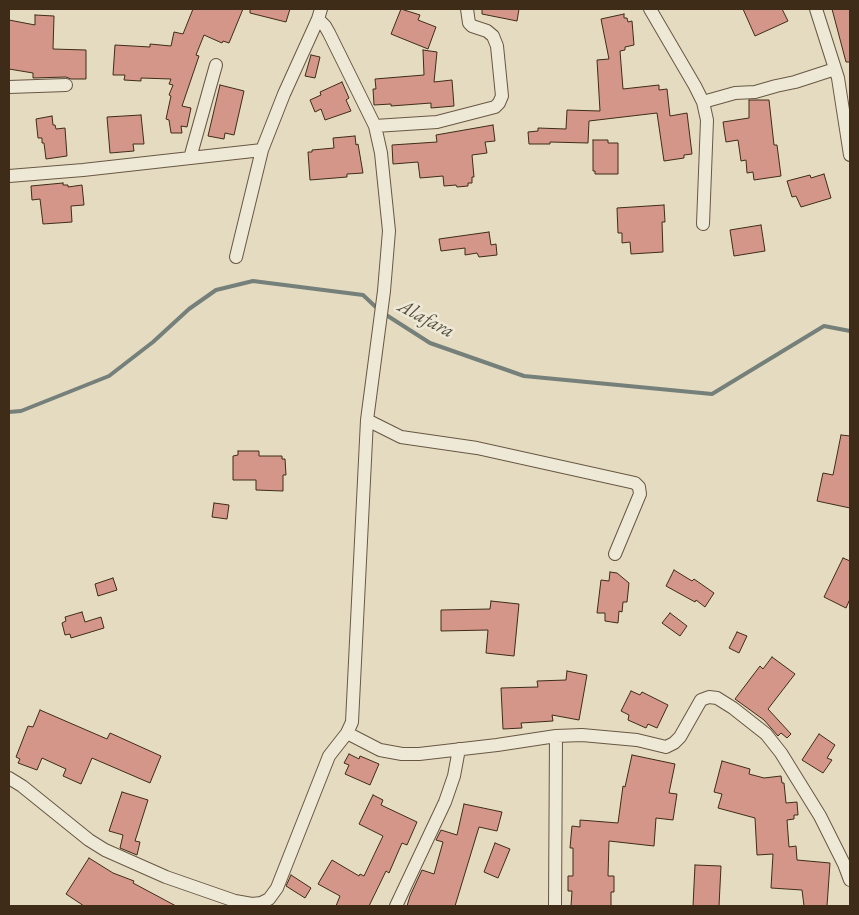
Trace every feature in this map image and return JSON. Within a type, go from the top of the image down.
[{"type":"street","points":[[375,126],[437,122],[495,107],[499,103],[502,96],[497,46],[493,36],[487,31],[472,26],[469,23],[467,9]]},
{"type":"street","points":[[650,9],[703,102],[708,120],[703,224]]},
{"type":"street","points":[[816,9],[835,68],[850,155]]},
{"type":"street","points":[[9,778],[22,786],[89,840],[105,850],[166,877],[227,898],[252,904],[262,903],[269,899],[277,888],[329,756],[347,733],[352,722],[367,420],[384,291],[388,231],[381,153],[375,126],[320,14]]},
{"type":"street","points":[[236,257],[262,150],[284,94],[320,14]]},
{"type":"street","points":[[190,158],[216,65]]},
{"type":"street","points":[[703,102],[727,95],[755,92],[795,82],[835,68]]},
{"type":"street","points":[[9,87],[66,85]]},
{"type":"street","points":[[9,176],[83,170],[262,150]]},
{"type":"street","points":[[367,420],[401,437],[477,448],[635,483],[639,487],[640,494],[615,554]]},
{"type":"street","points":[[347,733],[380,750],[402,754],[459,749],[556,736],[582,735],[637,740],[666,746],[674,743],[680,737],[701,700],[708,697],[717,698],[766,734],[781,753],[820,816],[850,880]]},
{"type":"street","points":[[555,906],[556,736]]},
{"type":"street","points":[[396,906],[445,802],[454,776],[459,749]]},
{"type":"building","points":[[193,9],[243,9],[229,43],[223,41],[222,43],[204,35],[196,55],[199,56],[182,106],[191,108],[187,127],[181,126],[182,133],[171,133],[169,120],[166,119],[171,96],[169,95],[173,85],[169,84],[171,79],[141,78],[141,81],[124,80],[125,75],[113,75],[115,45],[150,47],[150,44],[171,46],[174,32],[183,34]]},
{"type":"building","points":[[250,9],[290,9],[286,22],[250,13]]},
{"type":"building","points":[[401,9],[420,15],[418,20],[436,27],[428,49],[391,34]]},
{"type":"building","points":[[482,9],[519,9],[517,21],[482,14]]},
{"type":"building","points":[[743,9],[782,9],[788,21],[755,36]]},
{"type":"building","points":[[832,9],[850,9],[850,62],[846,62]]},
{"type":"building","points":[[624,14],[624,18],[627,18],[628,22],[632,21],[634,45],[625,47],[625,50],[620,51],[623,89],[659,85],[659,90],[667,89],[670,116],[687,113],[692,154],[684,155],[684,158],[664,161],[657,113],[589,121],[588,143],[550,142],[550,144],[529,144],[528,132],[538,131],[538,128],[566,129],[567,110],[600,111],[597,60],[609,59],[601,19]]},
{"type":"building","points":[[35,15],[54,16],[53,49],[86,50],[86,79],[66,77],[33,78],[33,73],[9,69],[9,20],[35,25]]},
{"type":"building","points":[[423,50],[437,52],[434,82],[452,80],[454,106],[431,108],[431,103],[391,106],[391,104],[374,105],[373,89],[376,89],[375,79],[424,75]]},
{"type":"building","points":[[311,55],[320,57],[315,78],[305,76]]},
{"type":"building","points":[[342,82],[349,98],[346,100],[351,111],[325,120],[321,109],[315,112],[310,100],[321,95],[320,92]]},
{"type":"building","points":[[220,85],[244,91],[234,135],[225,133],[224,139],[208,136]]},
{"type":"building","points":[[749,100],[769,100],[774,145],[777,145],[781,176],[754,180],[753,172],[747,173],[746,160],[741,161],[738,140],[726,142],[723,122],[749,118]]},
{"type":"building","points":[[141,115],[144,144],[133,144],[134,151],[110,153],[107,117]]},
{"type":"building","points":[[52,116],[53,125],[55,125],[56,129],[65,128],[67,156],[46,159],[44,143],[42,143],[42,138],[38,138],[36,119]]},
{"type":"building","points":[[493,125],[495,141],[485,142],[487,153],[472,155],[474,177],[472,177],[472,183],[468,183],[468,186],[444,186],[443,176],[420,178],[418,162],[393,164],[392,145],[437,142],[436,135]]},
{"type":"building","points":[[355,136],[363,173],[347,174],[347,177],[310,180],[308,152],[334,148],[333,138]]},
{"type":"building","points":[[593,140],[608,140],[608,143],[618,143],[618,174],[595,174],[595,171],[593,171]]},
{"type":"building","points":[[824,174],[831,198],[801,207],[796,196],[792,197],[787,181],[810,175],[811,178]]},
{"type":"building","points":[[63,183],[63,185],[68,185],[68,187],[82,185],[84,205],[71,206],[72,222],[43,224],[40,199],[32,200],[31,186]]},
{"type":"building","points":[[664,205],[665,222],[662,222],[663,252],[631,254],[630,242],[622,243],[622,233],[618,233],[617,208]]},
{"type":"building","points":[[761,225],[765,251],[734,256],[730,230]]},
{"type":"building","points":[[489,232],[491,245],[496,244],[497,255],[479,257],[477,253],[465,255],[465,248],[441,251],[439,239]]},
{"type":"building","points":[[841,435],[850,436],[850,508],[817,501],[823,473],[833,475]]},
{"type":"building","points":[[238,451],[259,451],[259,456],[282,456],[282,459],[285,459],[286,475],[283,475],[283,491],[256,490],[256,480],[233,480],[233,456],[238,455]]},
{"type":"building","points":[[214,503],[229,505],[227,519],[212,517]]},
{"type":"building","points":[[843,558],[850,561],[850,599],[846,608],[824,597]]},
{"type":"building","points":[[674,570],[692,581],[694,579],[714,593],[705,607],[696,600],[695,602],[666,586]]},
{"type":"building","points":[[610,572],[617,573],[629,583],[627,602],[623,602],[622,612],[619,611],[618,623],[605,621],[605,613],[597,613],[601,580],[609,581]]},
{"type":"building","points":[[113,578],[117,590],[98,596],[95,584]]},
{"type":"building","points":[[491,601],[519,604],[514,656],[486,653],[488,630],[441,631],[441,610],[490,609]]},
{"type":"building","points":[[82,612],[85,622],[101,617],[104,628],[71,638],[70,634],[65,635],[62,623],[66,621],[65,617]]},
{"type":"building","points":[[670,613],[687,626],[680,636],[662,623]]},
{"type":"building","points":[[737,632],[747,636],[739,653],[729,648]]},
{"type":"building","points":[[772,657],[795,674],[768,709],[791,734],[787,738],[781,733],[778,736],[764,720],[735,699],[760,666],[763,669]]},
{"type":"building","points":[[567,671],[587,675],[579,720],[552,715],[553,721],[521,723],[522,728],[503,729],[501,688],[538,687],[537,681],[566,680]]},
{"type":"building","points":[[631,691],[640,695],[642,692],[668,705],[657,728],[648,724],[646,728],[628,720],[629,715],[621,711]]},
{"type":"building","points":[[40,710],[107,739],[110,733],[161,756],[150,783],[92,758],[81,784],[63,776],[66,769],[42,758],[37,770],[18,763],[20,759],[16,757],[28,726],[33,727]]},
{"type":"building","points":[[819,734],[835,745],[827,758],[832,760],[823,773],[802,760]]},
{"type":"building","points":[[349,754],[359,759],[360,756],[379,764],[370,785],[345,774],[349,765],[344,763]]},
{"type":"building","points":[[632,755],[675,764],[669,793],[677,794],[673,820],[656,818],[654,846],[609,841],[608,876],[614,876],[614,892],[611,892],[611,906],[571,906],[572,891],[568,891],[568,876],[573,876],[573,848],[570,848],[572,826],[580,827],[580,820],[618,823],[623,786],[625,787]]},
{"type":"building","points":[[722,761],[750,769],[749,774],[764,778],[781,776],[782,783],[784,783],[786,803],[797,802],[798,815],[794,815],[794,819],[787,820],[789,847],[796,846],[797,860],[830,863],[827,906],[804,906],[802,890],[771,888],[773,854],[757,855],[755,818],[718,808],[722,794],[714,792]]},
{"type":"building","points":[[122,792],[148,800],[135,841],[140,842],[137,855],[120,848],[123,835],[109,831]]},
{"type":"building","points":[[373,795],[383,800],[381,805],[417,822],[407,845],[402,843],[389,873],[386,871],[369,906],[336,906],[340,896],[318,884],[332,860],[359,876],[360,874],[364,876],[383,836],[359,824]]},
{"type":"building","points":[[464,804],[502,812],[497,831],[479,827],[455,906],[407,906],[422,870],[434,874],[443,842],[436,840],[441,830],[457,835]]},
{"type":"building","points":[[495,843],[510,849],[498,878],[484,872]]},
{"type":"building","points":[[89,858],[113,873],[134,881],[133,883],[176,906],[84,906],[66,894]]},
{"type":"building","points":[[695,865],[721,866],[719,906],[693,906]]},
{"type":"building","points":[[291,875],[311,888],[305,898],[286,886]]},
{"type":"waterway","name":"Alafara","points":[[9,412],[21,411],[109,376],[153,342],[189,309],[216,290],[253,281],[363,295],[380,311],[430,343],[524,376],[712,394],[824,326],[850,331]]}]
